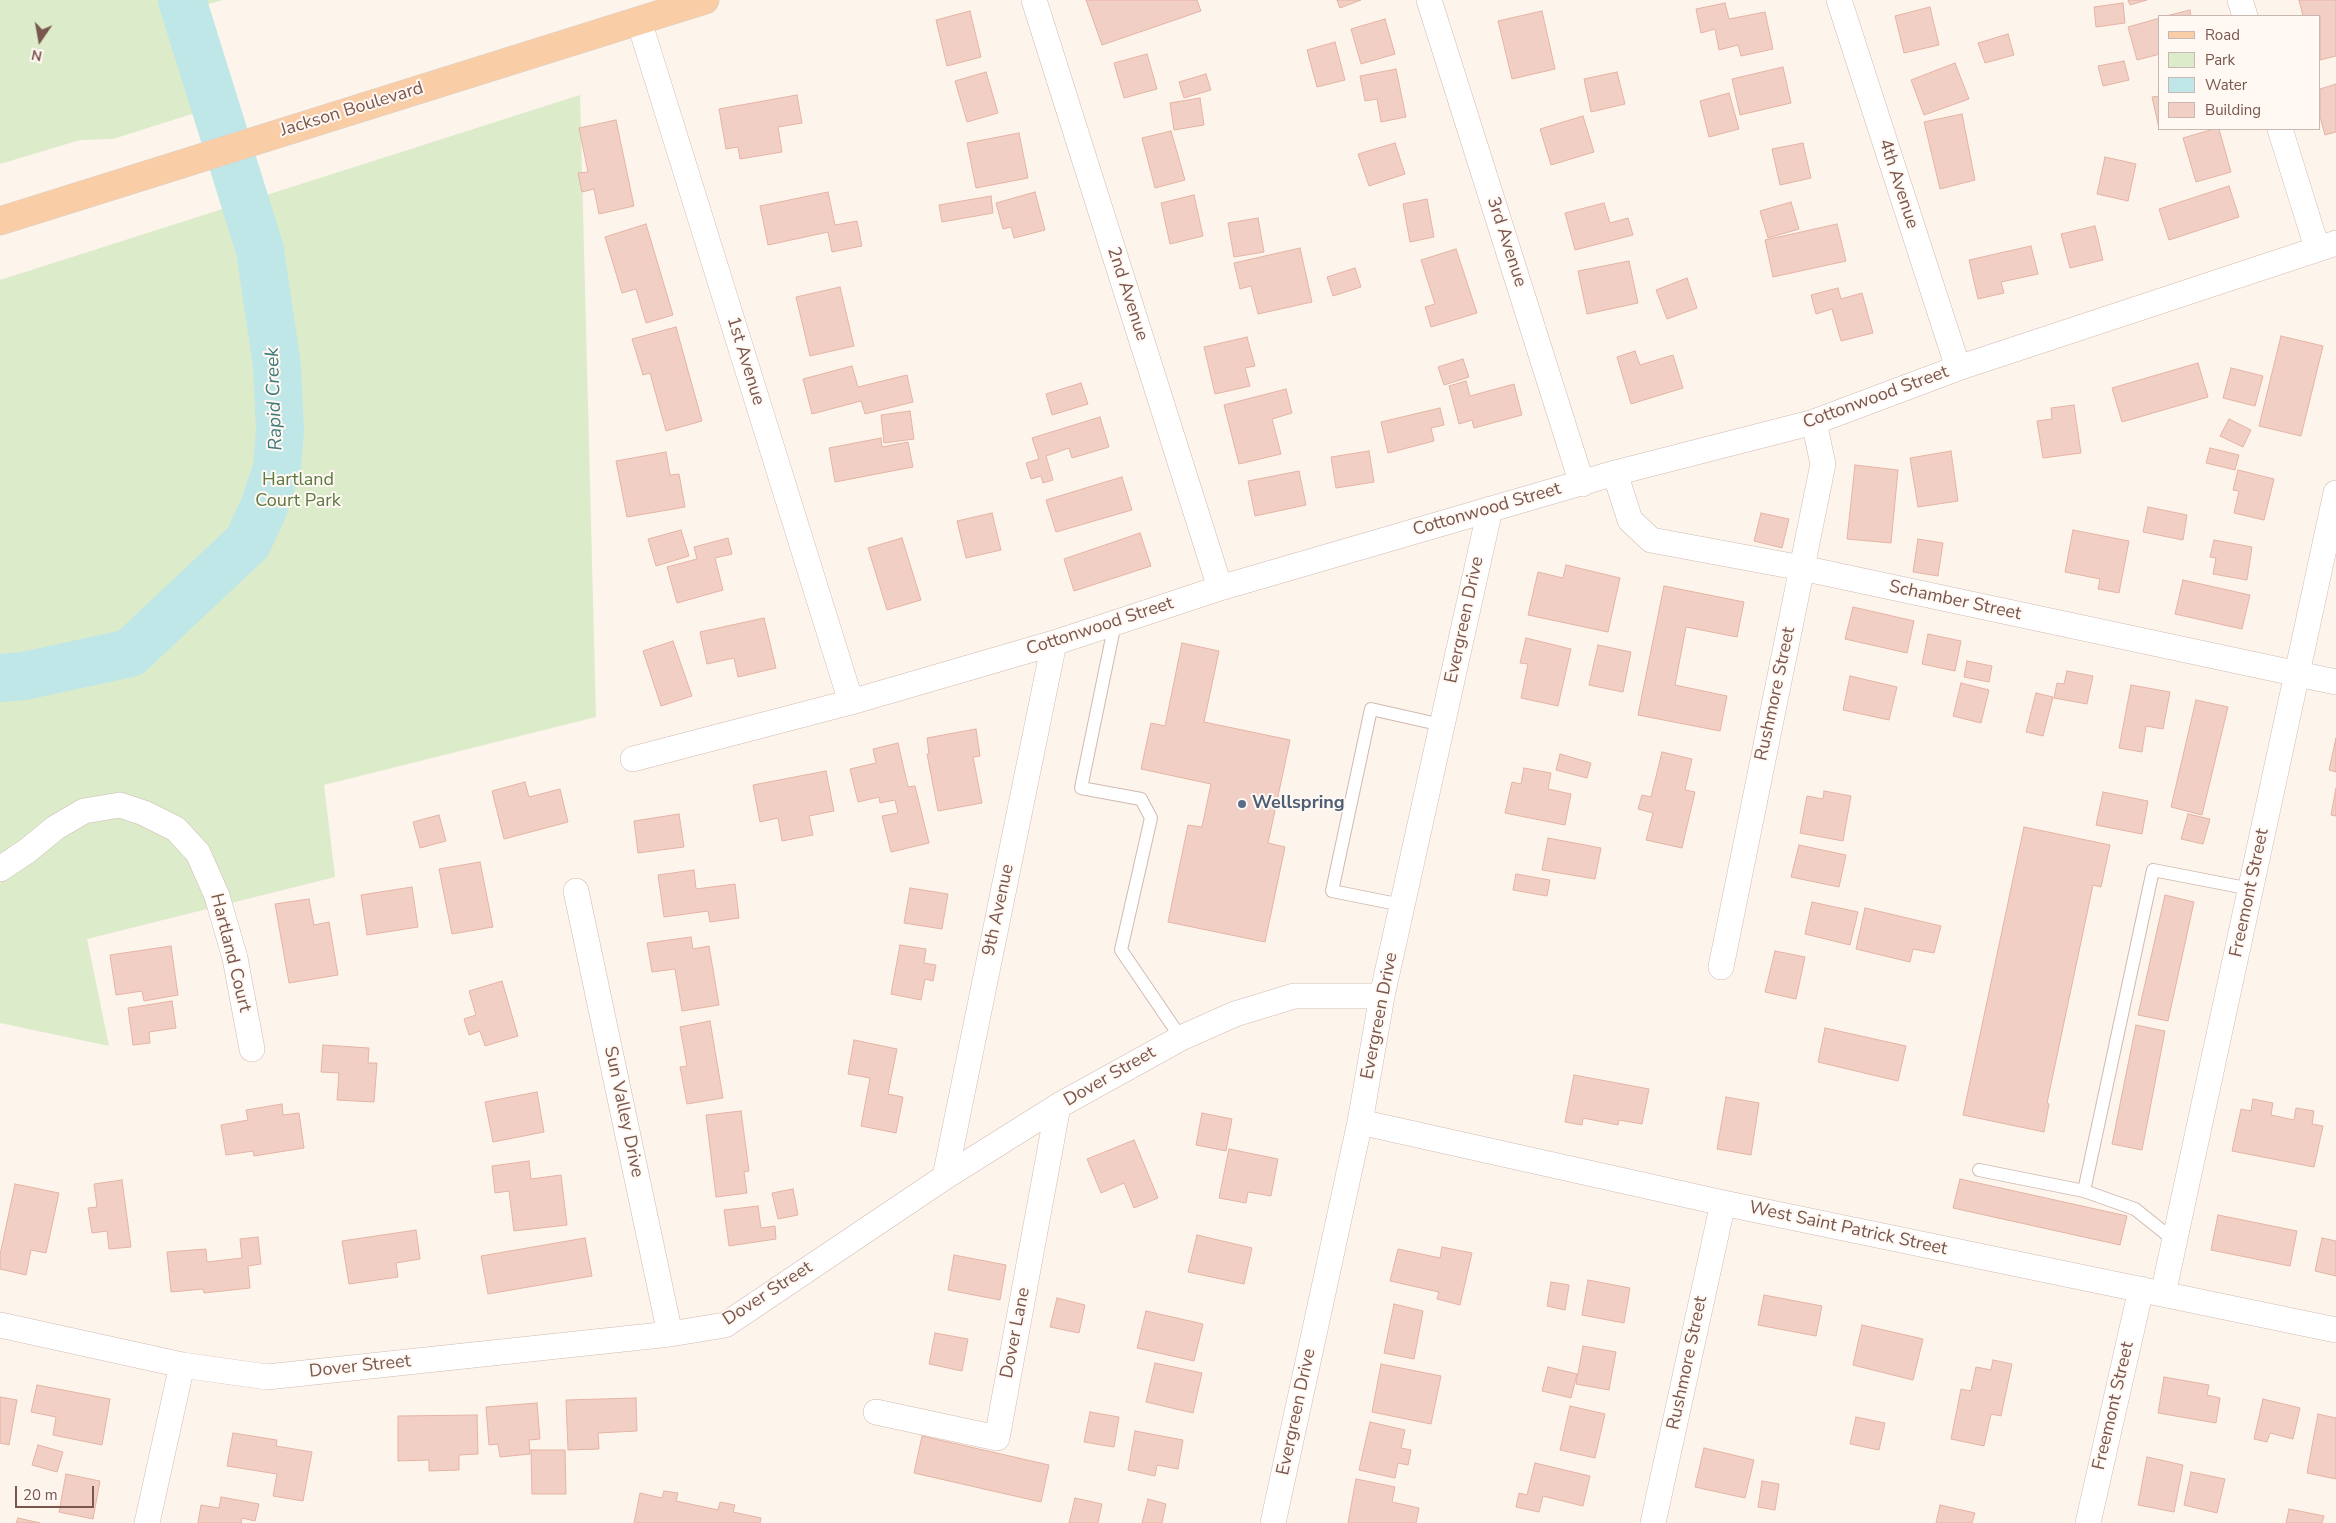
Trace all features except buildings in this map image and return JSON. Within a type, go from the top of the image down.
[{"type":"main road","name":"Jackson Boulevard","points":[[0,221],[705,0]]},
{"type":"street","name":"2nd Avenue","points":[[1034,0],[1220,588]]},
{"type":"street","name":"3rd Avenue","points":[[1429,0],[1582,484]]},
{"type":"street","name":"4th Avenue","points":[[1838,0],[1958,368]]},
{"type":"street","points":[[2240,0],[2245,15]]},
{"type":"street","name":"1st Avenue","points":[[639,21],[851,702]]},
{"type":"street","points":[[2280,130],[2327,245]]},
{"type":"street","name":"Cottonwood Street","points":[[633,759],[851,702],[1054,643],[1220,588],[1615,473],[1814,422],[1958,368],[2327,245]]},
{"type":"street","name":"Rushmore Street","points":[[1721,967],[1823,464],[1814,422]]},
{"type":"street","name":"Schamber Street","points":[[1615,473],[1630,520],[1651,540],[1802,568],[2336,682]]},
{"type":"street","name":"Freemont Street","points":[[2088,1523],[2152,1292],[2175,1241],[2336,493]]},
{"type":"street","name":"Evergreen Drive","points":[[1273,1523],[1360,1122],[1382,996],[1490,509]]},
{"type":"street","name":"9th Avenue","points":[[944,1177],[1054,643]]},
{"type":"street","name":"Hartland Court","points":[[0,869],[27,851],[55,828],[84,811],[120,805],[144,813],[176,830],[198,853],[217,896],[235,958],[252,1049]]},
{"type":"street","name":"Sun Valley Drive","points":[[576,891],[670,1334]]},
{"type":"street","name":"Dover Street","points":[[0,1325],[182,1365],[267,1376],[670,1334],[724,1325],[944,1177],[1058,1106],[1181,1038],[1235,1014],[1294,996],[1382,996]]},
{"type":"street","name":"Dover Lane","points":[[876,1412],[997,1438],[1058,1106]]},
{"type":"street","name":"West Saint Patrick Street","points":[[1360,1122],[1723,1203],[2336,1330]]},
{"type":"street","name":"Rushmore Street","points":[[1653,1523],[1723,1203]]},
{"type":"street","points":[[147,1523],[182,1365]]},
{"type":"lane","points":[[1115,622],[1082,788],[1141,800],[1151,818],[1121,950],[1181,1038]]},
{"type":"lane","points":[[1402,905],[1332,891],[1367,728],[1372,709],[1442,724]]},
{"type":"lane","points":[[2084,1191],[2153,870],[2251,889]]},
{"type":"lane","points":[[1980,1170],[2084,1191],[2135,1209],[2175,1241]]},
{"type":"green space","points":[[0,0],[223,0],[185,11],[214,107],[113,139],[80,140],[0,164]]},
{"type":"green space","name":"Hartland Court Park","points":[[580,95],[596,717],[324,785],[335,877],[87,939],[109,1046],[0,1023],[0,280]]},
{"type":"water","points":[[159,0],[197,0],[229,93],[196,103]]},
{"type":"waterway","name":"Rapid Creek","points":[[0,678],[24,676],[130,653],[248,542],[264,507],[277,468],[280,430],[277,366],[260,250],[182,0]]},
{"type":"place","name":"Wellspring","points":[[1242,804]]}]
